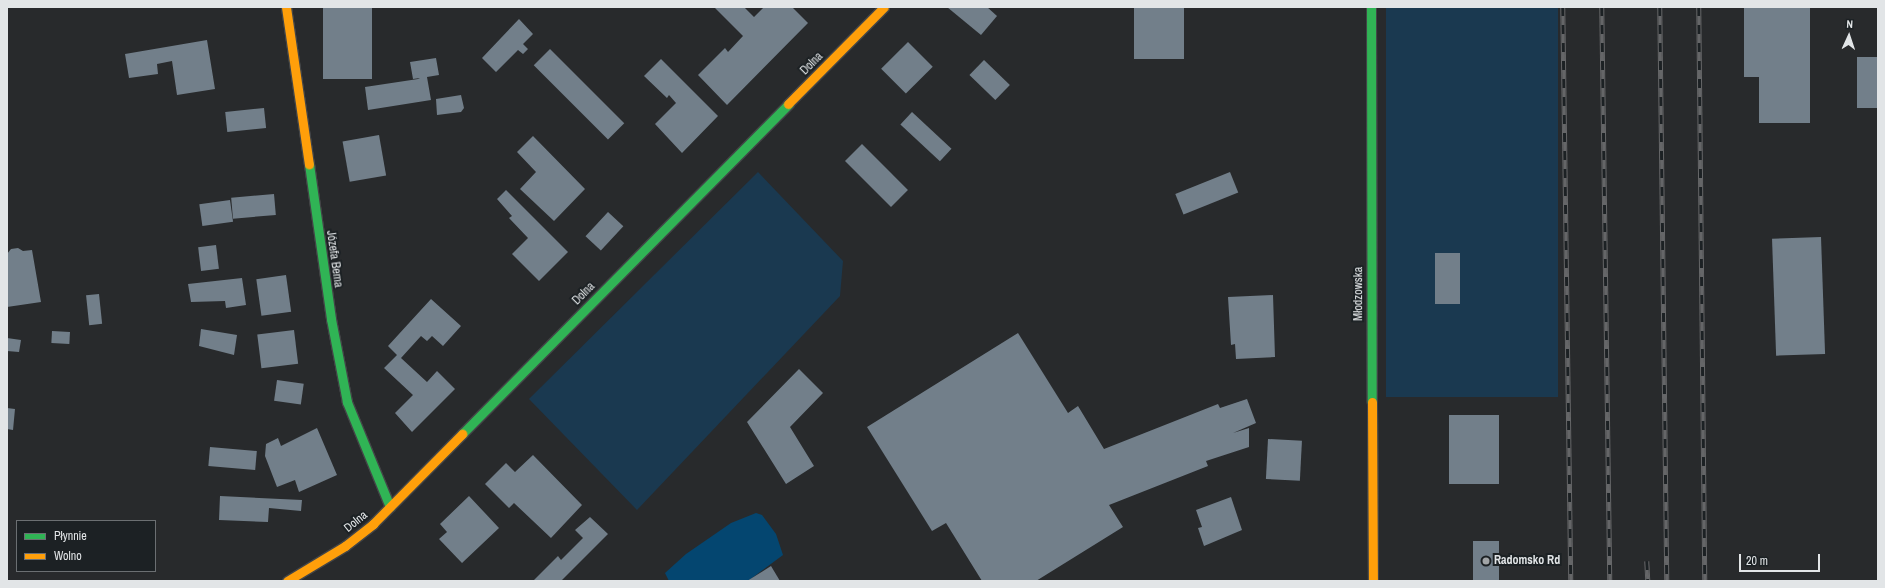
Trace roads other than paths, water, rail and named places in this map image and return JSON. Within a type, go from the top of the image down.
[{"type":"street","name":"Józefa Bema","points":[[286,7],[331,319],[347,402],[390,507]]},
{"type":"street","name":"Dolna","points":[[287,581],[345,546],[390,507],[884,7]]},
{"type":"street","name":"Młodzowska","points":[[1372,7],[1373,581]]},
{"type":"railway","points":[[1563,7],[1571,581]]},
{"type":"railway","points":[[1602,7],[1610,581]]},
{"type":"railway","points":[[1660,7],[1667,581]]},
{"type":"railway","points":[[1699,7],[1705,581]]},
{"type":"railway","points":[[1647,561],[1648,581]]},
{"type":"place","name":"Radomsko Rd","points":[[1486,561]]}]
